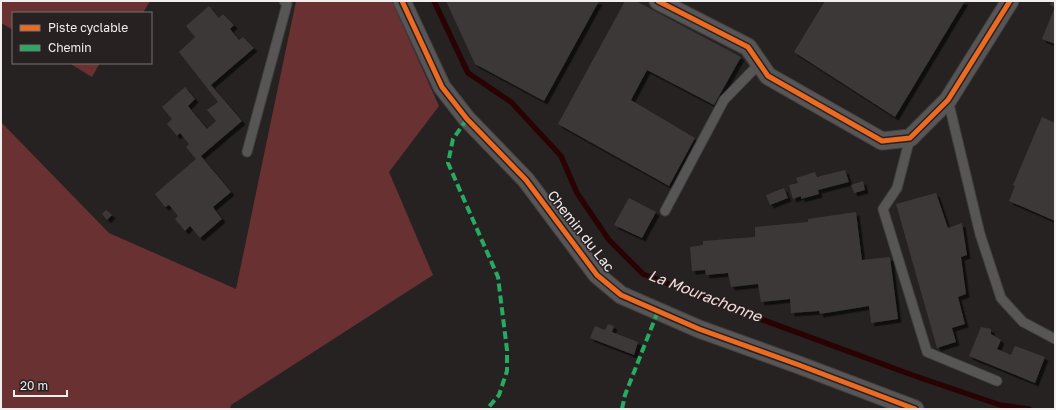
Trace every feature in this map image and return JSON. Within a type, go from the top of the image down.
[{"type":"street","name":"Chemin du Lac","points":[[402,1],[442,87],[468,119],[526,180],[597,275],[609,285],[621,294],[699,329],[915,409]]},
{"type":"street","points":[[658,1],[748,46],[768,76],[882,141],[910,138],[948,100],[1010,1]]},
{"type":"lane","points":[[247,152],[287,4],[284,1]]},
{"type":"lane","points":[[665,211],[724,100],[759,64]]},
{"type":"lane","points":[[948,100],[980,234],[1001,298],[1023,322],[1055,339]]},
{"type":"lane","points":[[910,138],[897,188],[883,209],[927,352],[997,381]]},
{"type":"shaded area","points":[[1,1],[150,1],[144,12],[12,12],[12,29],[1,23]]},
{"type":"shaded area","points":[[296,1],[392,1],[439,106],[389,172],[433,275],[231,405],[230,409],[1,409],[1,122],[109,233],[236,289]]},
{"type":"shaded area","points":[[71,64],[99,64],[92,77]]},
{"type":"building","points":[[446,1],[599,1],[544,101],[475,64]]},
{"type":"building","points":[[625,1],[636,1],[741,57],[714,105],[647,70],[631,100],[695,138],[669,186],[558,124]]},
{"type":"building","points":[[825,1],[965,1],[895,117],[794,52]]},
{"type":"building","points":[[1052,1],[1055,1],[1055,7],[1050,5]]},
{"type":"building","points":[[209,6],[219,18],[223,14],[234,25],[230,29],[239,40],[243,37],[254,48],[211,85],[242,121],[201,156],[231,192],[213,207],[222,219],[200,238],[190,226],[185,231],[175,219],[178,216],[169,205],[165,207],[155,194],[196,159],[186,147],[189,144],[180,133],[177,136],[167,124],[172,119],[162,107],[185,87],[195,99],[188,106],[207,129],[216,121],[207,110],[218,102],[179,52],[195,37],[186,26]]},
{"type":"building","points":[[1055,7],[1055,44],[1042,39]]},
{"type":"building","points":[[1042,117],[1055,123],[1055,221],[1009,201],[1015,186],[1013,185]]},
{"type":"building","points":[[845,170],[849,182],[818,190],[819,194],[801,199],[801,196],[793,199],[789,185],[798,183],[796,178],[815,172],[817,177]]},
{"type":"building","points":[[863,181],[865,190],[854,193],[851,185]]},
{"type":"building","points":[[784,188],[788,198],[770,205],[766,195]]},
{"type":"building","points":[[936,193],[948,228],[962,223],[967,255],[961,257],[966,294],[958,297],[965,324],[952,328],[956,342],[937,348],[896,204]]},
{"type":"building","points":[[629,198],[656,212],[642,238],[614,225]]},
{"type":"building","points":[[106,210],[112,215],[107,220],[102,214]]},
{"type":"building","points":[[856,212],[862,260],[890,257],[898,319],[871,323],[869,306],[820,314],[819,311],[791,313],[790,299],[761,302],[758,284],[731,287],[728,273],[706,275],[705,270],[692,271],[690,247],[703,245],[703,241],[755,237],[755,227],[808,222],[808,219]]},
{"type":"building","points":[[608,324],[614,326],[612,332],[638,342],[634,355],[590,338],[595,326],[605,330]]},
{"type":"building","points":[[981,327],[991,329],[991,334],[1001,340],[997,349],[1011,355],[1015,346],[1045,357],[1035,383],[969,356]]},
{"type":"waterway","name":"La Mourachonne","points":[[434,1],[468,73],[511,102],[561,156],[577,193],[609,240],[643,274],[915,376],[1000,405],[1029,409]]},
{"type":"marked path","points":[[467,119],[453,139],[448,163],[498,277],[507,350],[507,371],[499,395],[487,409]]},
{"type":"marked path","points":[[622,409],[625,395],[658,311]]},
{"type":"cycle path","points":[[402,1],[442,87],[467,119],[526,180],[597,275],[621,295],[699,329],[915,409]]},
{"type":"cycle path","points":[[658,1],[748,47],[768,76],[882,141],[910,138],[948,100],[1010,1]]}]
